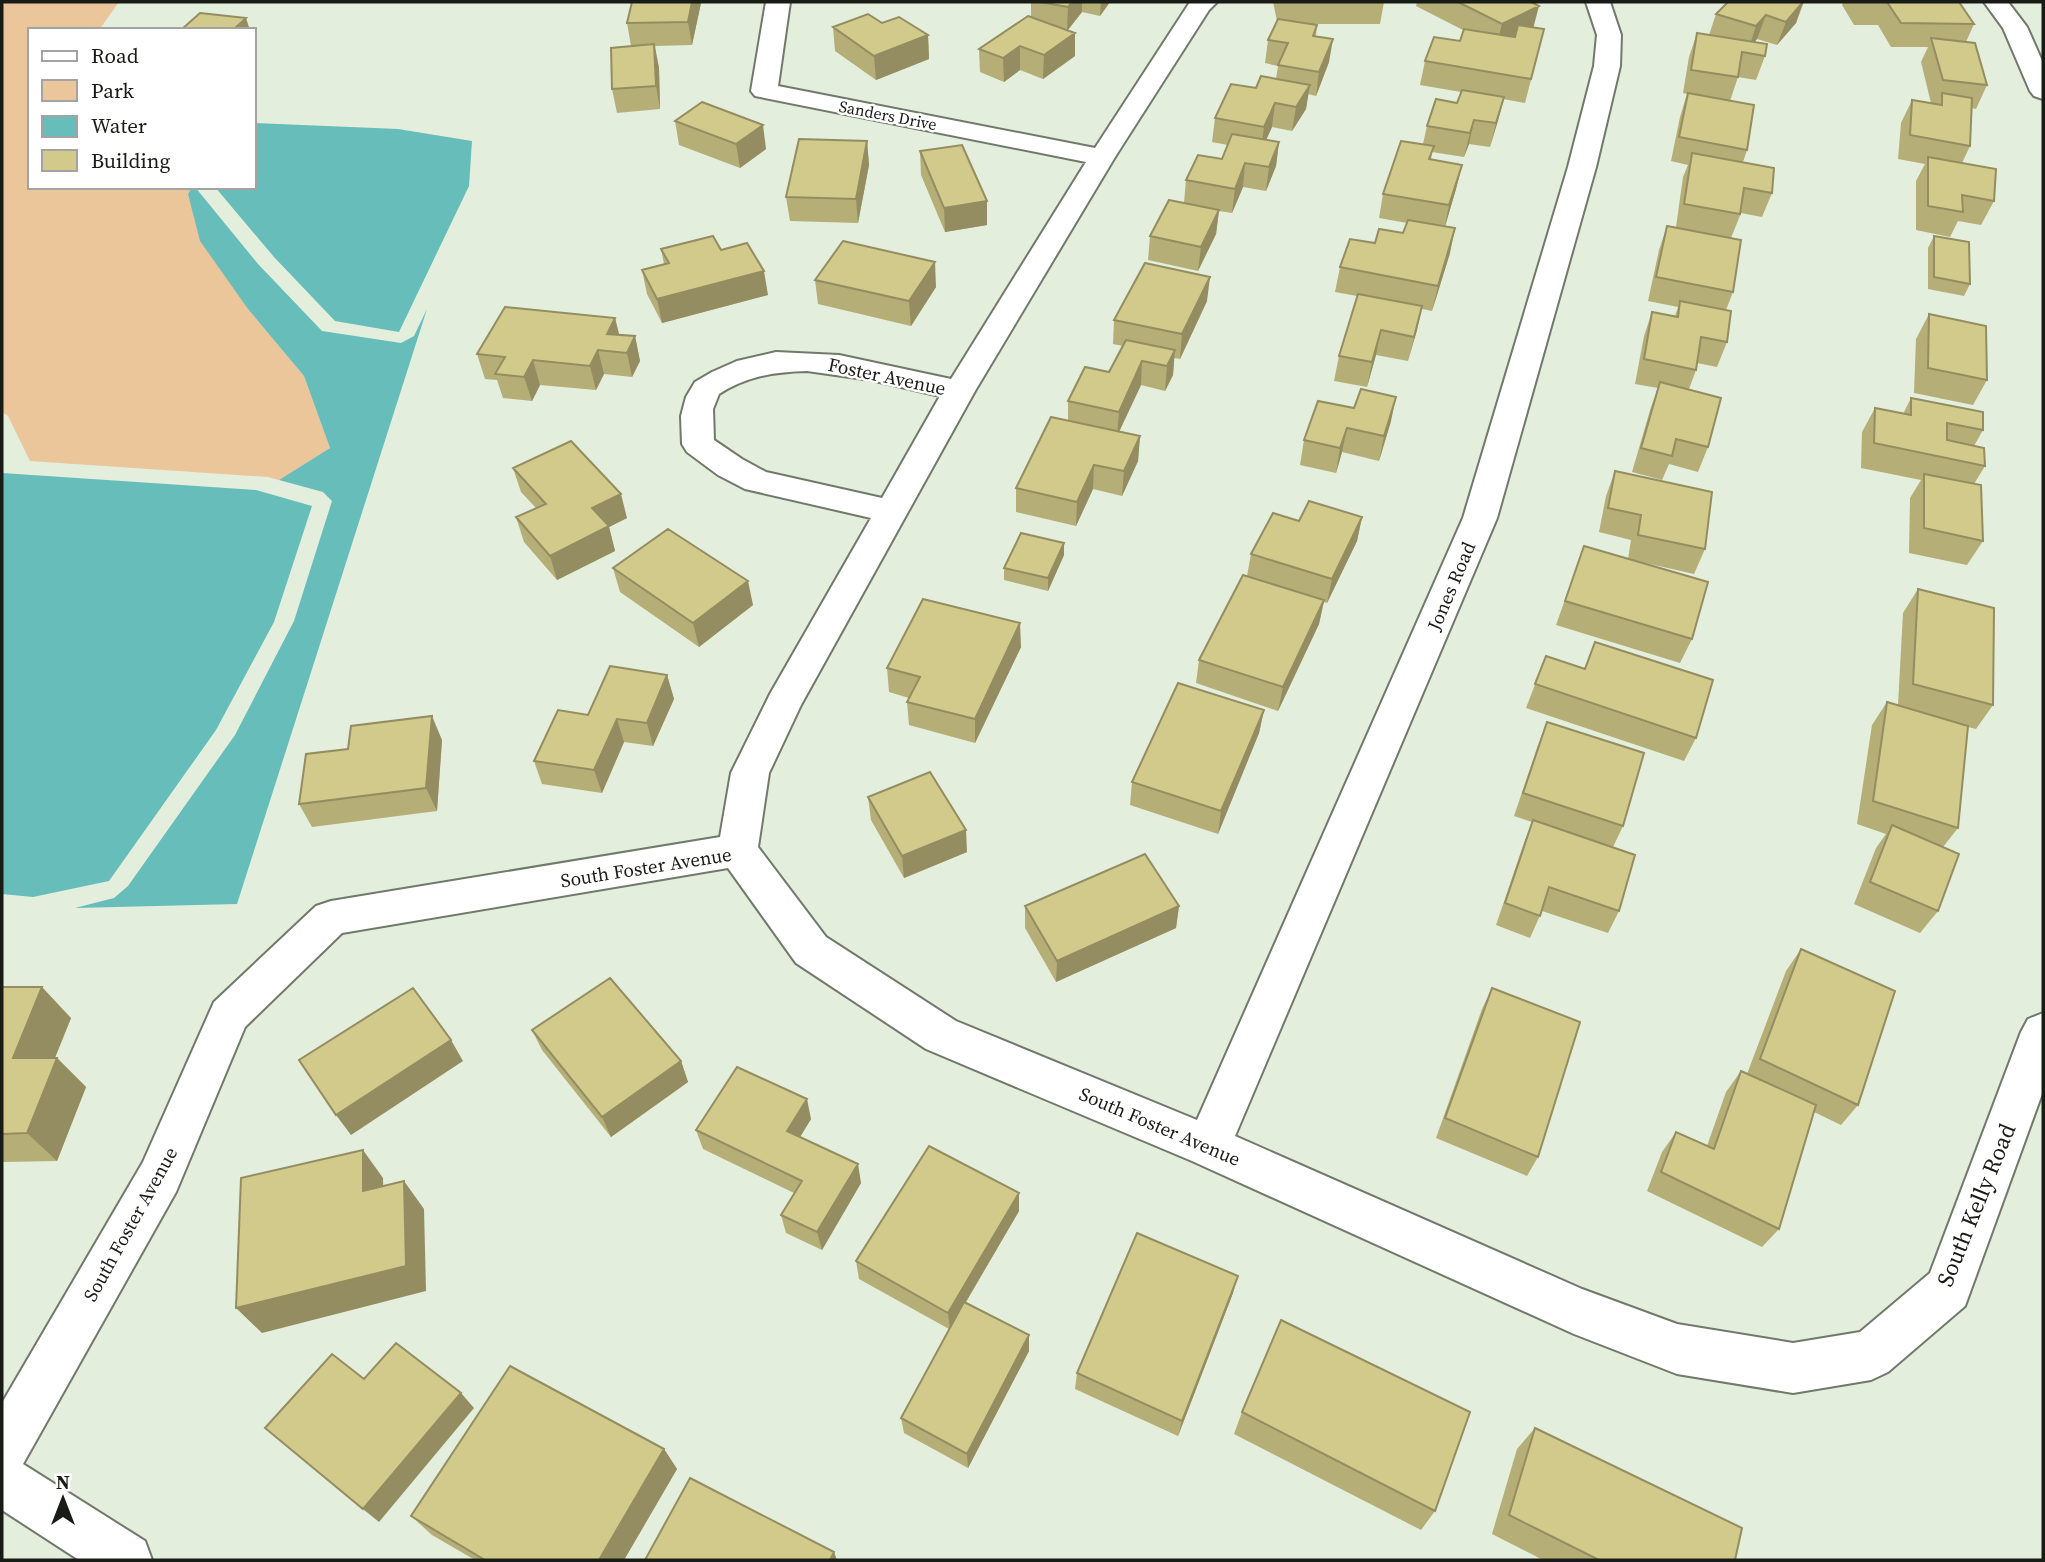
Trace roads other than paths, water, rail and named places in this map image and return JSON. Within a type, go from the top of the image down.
[{"type":"street","name":"Sanders Drive","points":[[778,2],[764,91],[1102,157]]},
{"type":"street","name":"Foster Avenue","points":[[738,850],[750,773],[783,704],[959,391],[1102,157],[1200,5],[1205,2]]},
{"type":"street","name":"Jones Road","points":[[1208,1146],[1480,518],[1581,167],[1607,66],[1609,35],[1598,2]]},
{"type":"street","points":[[1996,2],[2015,27],[2043,91]]},
{"type":"street","name":"Foster Avenue","points":[[891,512],[757,481],[730,467],[698,443],[696,419],[705,391],[738,369],[791,360],[835,363],[959,391]]},
{"type":"street","name":"South Foster Avenue","points":[[2,1451],[160,1177],[229,1015],[331,918],[738,850],[811,950],[942,1035],[1208,1146],[1574,1310],[1677,1349],[1793,1368]]},
{"type":"street","name":"South Kelly Road","points":[[1793,1368],[1871,1355],[1948,1289],[2043,1032]]},
{"type":"street","points":[[2,1479],[125,1560]]},
{"type":"water","points":[[256,123],[398,129],[472,141],[469,186],[399,332],[335,321],[274,257],[217,189],[256,189]]},
{"type":"water","points":[[191,189],[197,189],[258,264],[322,331],[401,343],[414,336],[427,309],[237,904],[75,908],[114,898],[128,886],[235,735],[294,621],[332,501],[323,492],[279,480],[330,448],[304,376],[248,309],[200,241],[188,194]]},
{"type":"water","points":[[2,473],[256,490],[312,506],[274,622],[216,730],[109,881],[33,897],[2,894]]}]
